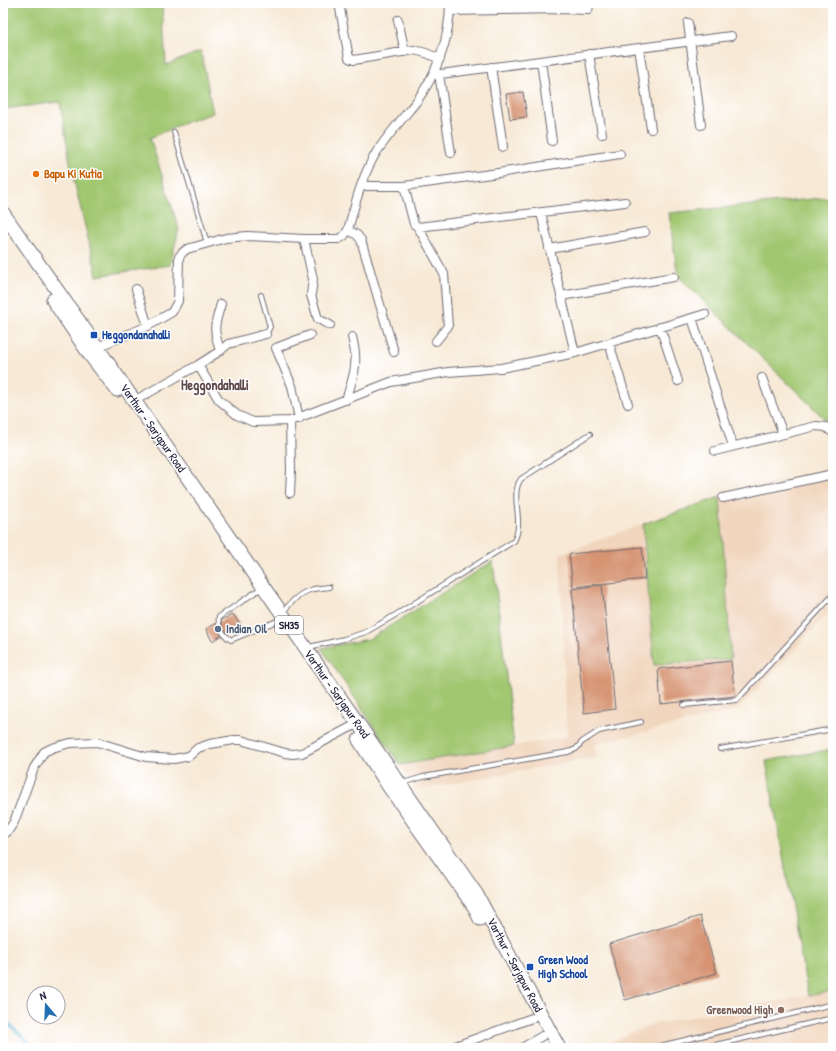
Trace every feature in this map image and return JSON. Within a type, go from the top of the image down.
[{"type":"main road","name":"Varthur - Sarjapur Road","points":[[3,213],[134,401],[351,727],[477,895],[559,1048]]},
{"type":"main road","name":"Varthur - Sarjapur Road","points":[[3,225],[90,355],[130,407],[257,591],[303,648],[474,908],[549,1048]]},
{"type":"street","points":[[339,3],[348,58],[354,60],[414,50],[440,59]]},
{"type":"street","points":[[97,347],[148,326],[172,312],[178,301],[180,257],[187,249],[226,238],[247,236],[339,239],[344,236],[348,230],[361,186],[375,154],[436,74],[448,28],[450,7],[588,10],[590,3]]},
{"type":"street","points":[[398,20],[405,52]]},
{"type":"street","points":[[688,23],[701,125]]},
{"type":"street","points":[[436,74],[731,36]]},
{"type":"street","points":[[639,48],[651,130]]},
{"type":"street","points":[[589,54],[602,134]]},
{"type":"street","points":[[542,61],[552,141]]},
{"type":"street","points":[[491,67],[504,147]]},
{"type":"street","points":[[436,74],[451,153]]},
{"type":"street","points":[[361,186],[404,186],[620,154]]},
{"type":"street","points":[[404,186],[414,224],[418,227],[444,274],[448,326],[436,341]]},
{"type":"street","points":[[418,227],[625,202]]},
{"type":"street","points":[[541,213],[575,353]]},
{"type":"street","points":[[348,230],[357,235],[361,240],[394,352]]},
{"type":"street","points":[[550,249],[645,232]]},
{"type":"street","points":[[304,239],[313,279],[311,295],[318,319],[330,325]]},
{"type":"street","points":[[561,296],[674,277]]},
{"type":"street","points":[[136,289],[148,326]]},
{"type":"street","points":[[220,351],[214,334],[214,326],[222,304]]},
{"type":"street","points":[[198,365],[219,400],[237,415],[253,422],[290,421],[299,419],[391,382],[448,372],[501,368],[575,353],[705,314]]},
{"type":"street","points":[[692,318],[733,446]]},
{"type":"street","points":[[660,327],[678,381]]},
{"type":"street","points":[[134,401],[198,365],[228,344],[266,334]]},
{"type":"street","points":[[299,419],[292,386],[276,348],[310,335]]},
{"type":"street","points":[[346,400],[355,371],[356,358],[352,337]]},
{"type":"street","points":[[609,343],[628,404]]},
{"type":"street","points":[[762,378],[783,434]]},
{"type":"street","points":[[290,421],[290,492]]},
{"type":"street","points":[[715,451],[821,426],[826,427],[833,433]]},
{"type":"street","points":[[723,498],[833,474]]},
{"type":"street","points":[[3,835],[8,831],[14,822],[34,768],[44,752],[52,748],[70,743],[97,742],[146,757],[174,759],[189,756],[198,748],[210,744],[241,740],[293,754],[302,753],[351,727]]},
{"type":"street","points":[[450,1048],[532,1018]]},
{"type":"street","points":[[522,1048],[542,1036]]},
{"type":"lane","points":[[174,132],[207,243]]},
{"type":"lane","points":[[261,295],[270,327],[266,334]]},
{"type":"lane","points":[[303,648],[344,639],[366,632],[514,541],[519,529],[516,491],[518,483],[590,434]]},
{"type":"lane","points":[[257,591],[219,616],[218,622],[226,637],[231,640],[279,617],[300,594],[310,590],[329,587]]},
{"type":"lane","points":[[684,705],[738,700],[833,595]]},
{"type":"lane","points":[[394,786],[423,777],[568,752],[576,749],[582,742],[599,731],[641,722]]},
{"type":"lane","points":[[720,749],[833,729]]},
{"type":"lane","points":[[652,1048],[833,1004]]},
{"type":"lane","points":[[702,1048],[833,1018]]},
{"type":"shaded area","points":[[833,467],[833,608],[737,710],[595,744],[597,757],[416,790],[400,765],[567,737],[560,554],[715,498]]},
{"type":"shaded area","name":"Greenwood High","points":[[833,991],[833,1048],[596,1048],[652,1024]]},
{"type":"green space","points":[[3,3],[162,3],[166,65],[201,51],[213,113],[184,123],[150,138],[179,229],[170,265],[97,276],[71,168],[60,102],[3,109]]},
{"type":"green space","points":[[833,197],[833,427],[681,279],[677,271],[669,213]]},
{"type":"green space","points":[[720,497],[731,659],[654,665],[643,524]]},
{"type":"green space","points":[[493,561],[514,746],[400,765],[321,648],[369,639]]},
{"type":"green space","points":[[833,749],[833,991],[808,996],[766,761]]},
{"type":"building","points":[[523,92],[527,117],[510,119],[506,94]]},
{"type":"building","points":[[642,547],[645,579],[573,587],[569,554]]},
{"type":"building","points":[[602,585],[615,709],[584,713],[572,589]]},
{"type":"building","points":[[233,614],[240,625],[212,641],[206,629]]},
{"type":"building","points":[[731,661],[735,696],[661,704],[658,669]]},
{"type":"building","points":[[700,916],[717,973],[625,1000],[609,944]]},
{"type":"waterway","points":[[3,1019],[35,1048]]},
{"type":"place","name":"Bapu Ki Kutia","points":[[36,174]]},
{"type":"place","name":"Heggondanahalli","points":[[94,335]]},
{"type":"place","name":"Indian Oil","points":[[218,629]]},
{"type":"place","name":"Green Wood High School","points":[[530,967]]},
{"type":"place","name":"Greenwood High","points":[[781,1010]]},
{"type":"district","name":"Heggondahalli","points":[[215,385]]}]
